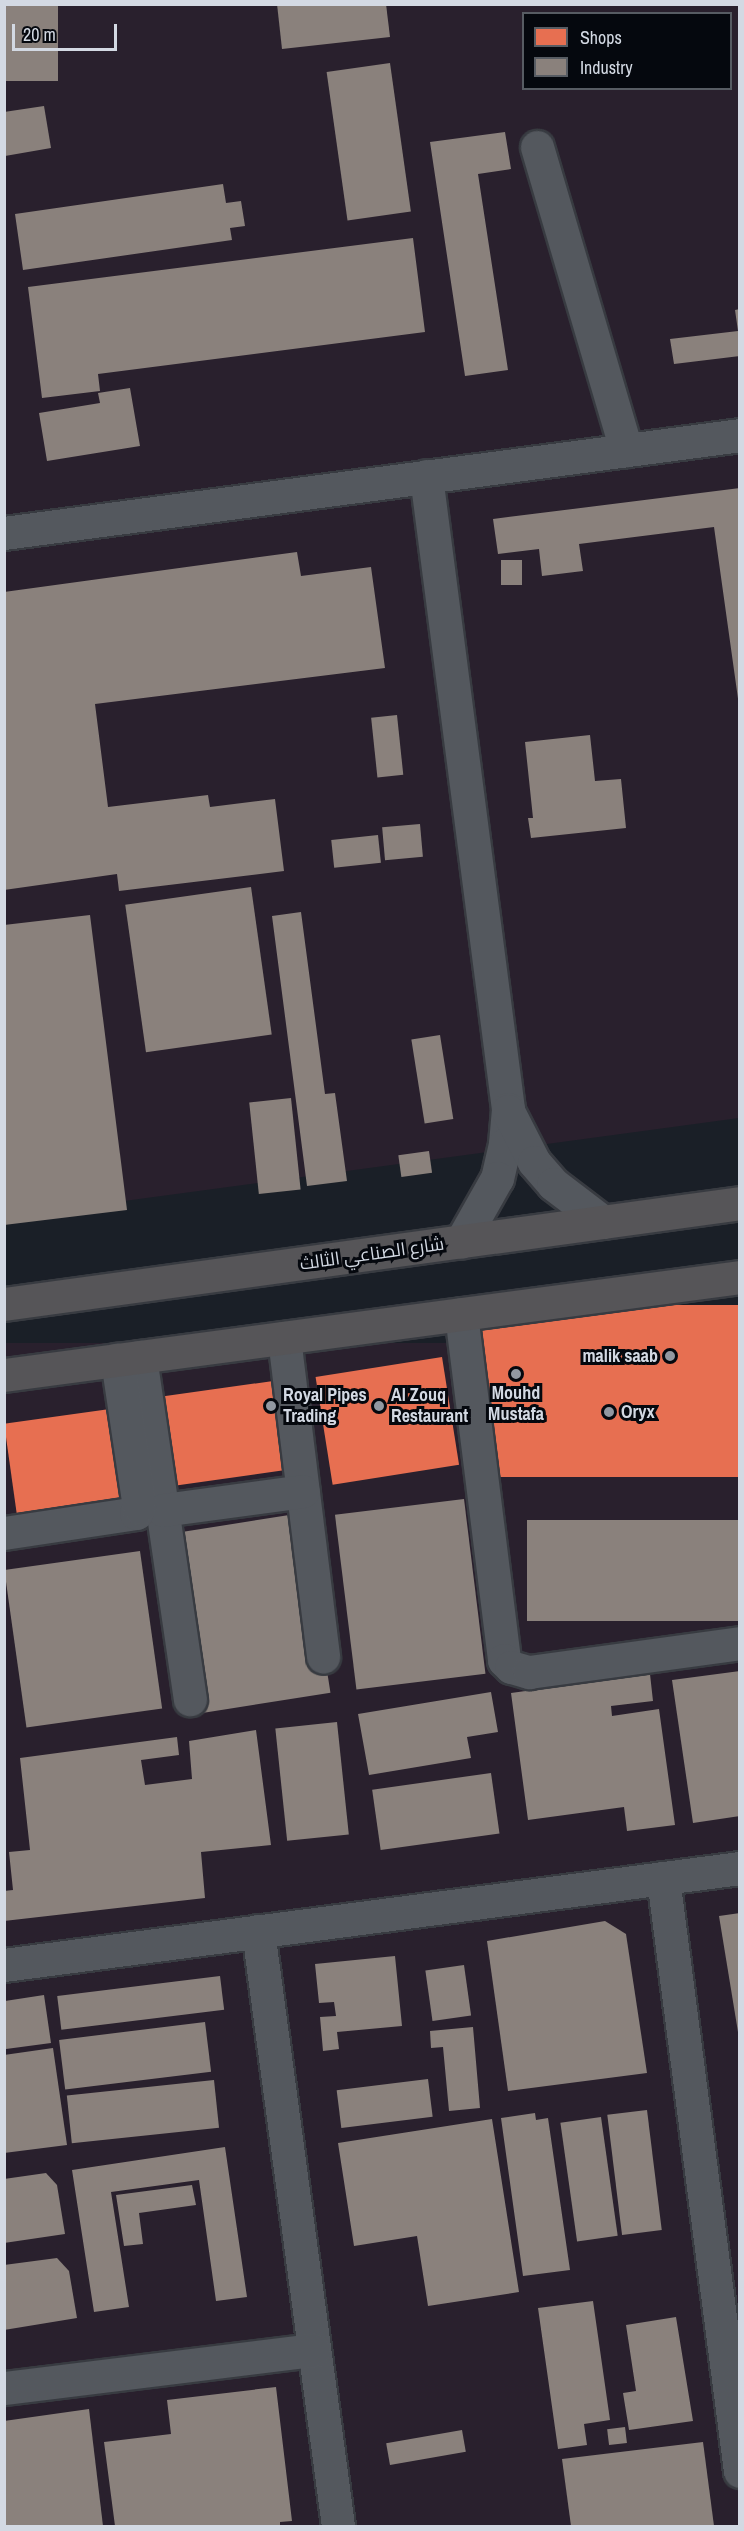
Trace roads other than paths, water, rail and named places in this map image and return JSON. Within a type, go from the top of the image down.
[{"type":"main road","name":"شارع الصناعي الثالث","points":[[4,1304],[740,1203]]},
{"type":"main road","points":[[4,1375],[740,1277]]},
{"type":"street","points":[[537,147],[626,450]]},
{"type":"street","points":[[4,533],[740,435]]},
{"type":"street","points":[[426,476],[508,1109],[505,1144],[497,1178],[461,1242]]},
{"type":"street","points":[[508,1109],[534,1162],[553,1184],[603,1222]]},
{"type":"street","points":[[461,1314],[504,1660],[511,1667],[529,1672],[740,1643]]},
{"type":"street","points":[[284,1338],[323,1657]]},
{"type":"street","points":[[129,1358],[163,1510],[190,1699]]},
{"type":"street","points":[[4,1533],[136,1513],[139,1507],[129,1358]]},
{"type":"street","points":[[163,1510],[303,1491]]},
{"type":"street","points":[[4,1965],[740,1868]]},
{"type":"street","points":[[663,1878],[740,2471]]},
{"type":"street","points":[[258,1931],[338,2526]]},
{"type":"street","points":[[4,2388],[314,2350]]},
{"type":"place","name":"malik saab","points":[[670,1356]]},
{"type":"place","name":"Mouhd Mustafa","points":[[516,1374]]},
{"type":"place","name":"Royal Pipes Trading","points":[[271,1406]]},
{"type":"place","name":"Al Zouq Restaurant","points":[[379,1406]]},
{"type":"place","name":"Oryx","points":[[609,1412]]}]
